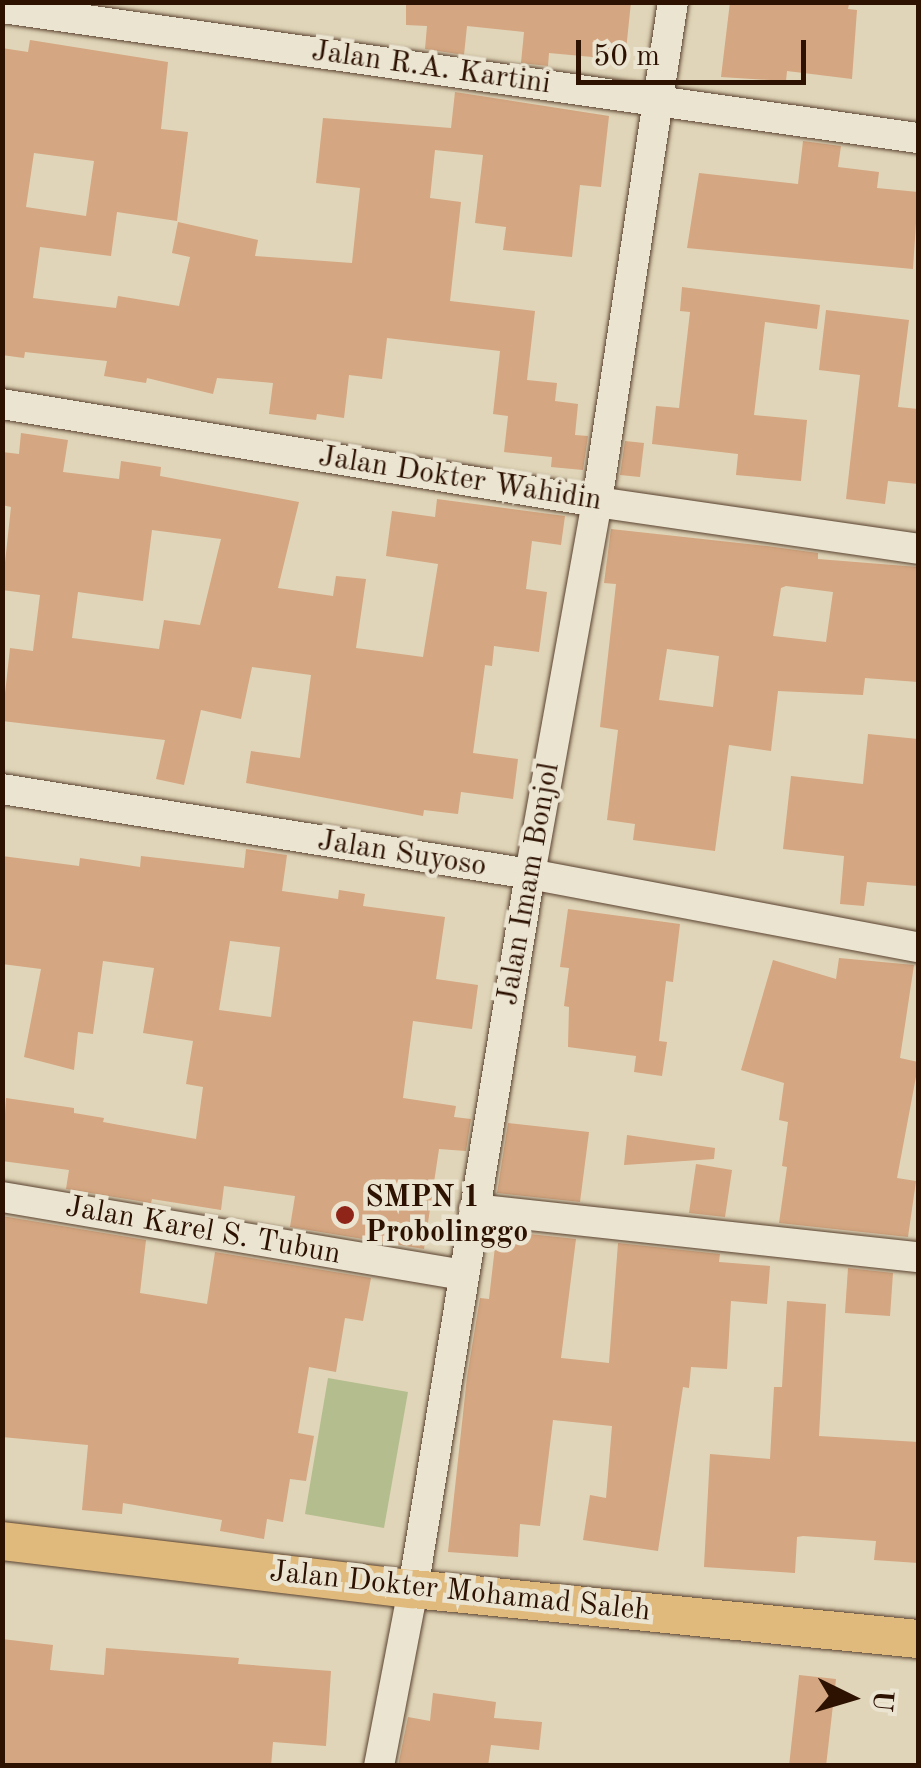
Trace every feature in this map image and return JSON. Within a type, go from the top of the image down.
[{"type":"main road","name":"Jalan Dokter Mohamad Saleh","points":[[2,1541],[413,1589],[918,1639]]},
{"type":"street","name":"Jalan Imam Bonjol","points":[[379,1766],[413,1589],[462,1275],[597,502],[655,100],[673,2]]},
{"type":"street","name":"Jalan R.A. Kartini","points":[[2,8],[918,138]]},
{"type":"street","name":"Jalan Dokter Wahidin","points":[[2,404],[597,502],[918,548]]},
{"type":"street","name":"Jalan Suyoso","points":[[2,789],[530,874],[918,947]]},
{"type":"street","name":"Jalan Karel S. Tubun","points":[[2,1197],[462,1275]]},
{"type":"street","points":[[474,1209],[918,1257]]},
{"type":"green space","points":[[328,1378],[408,1392],[384,1528],[305,1514]]},
{"type":"building","points":[[406,2],[631,2],[625,60],[549,53],[548,66],[521,63],[524,32],[467,26],[464,55],[425,49],[427,26],[406,25]]},
{"type":"building","points":[[730,2],[849,4],[848,9],[857,10],[852,79],[787,71],[786,81],[721,77]]},
{"type":"building","points":[[30,40],[168,62],[161,129],[188,132],[177,221],[117,212],[111,256],[40,247],[33,298],[116,308],[118,296],[179,306],[190,257],[172,253],[178,222],[258,240],[255,256],[352,263],[360,188],[316,183],[323,118],[451,128],[455,92],[609,116],[601,187],[580,185],[572,257],[503,250],[506,227],[475,223],[483,155],[435,150],[430,198],[461,202],[450,301],[535,311],[527,380],[557,383],[555,401],[578,404],[575,435],[588,436],[583,470],[551,467],[552,457],[504,452],[508,416],[493,414],[500,351],[387,338],[382,379],[349,375],[344,418],[317,414],[316,420],[269,414],[273,383],[217,378],[213,394],[147,378],[146,383],[104,376],[107,361],[25,352],[24,358],[2,355],[2,48],[28,52]],"holes":[[[34,153],[94,161],[86,216],[26,207]]]},
{"type":"building","points":[[803,141],[841,146],[838,167],[879,172],[877,188],[918,192],[913,269],[687,248],[699,173],[798,184]]},
{"type":"building","points":[[682,287],[820,305],[817,329],[765,322],[754,415],[807,420],[801,481],[736,475],[738,454],[652,444],[656,406],[679,408],[690,312],[680,311]]},
{"type":"building","points":[[826,310],[909,320],[898,407],[918,409],[918,484],[888,481],[885,504],[846,499],[860,375],[819,370]]},
{"type":"building","points":[[21,433],[68,440],[63,472],[119,479],[121,461],[161,467],[160,476],[299,502],[278,588],[333,596],[336,576],[366,579],[356,648],[423,657],[438,564],[386,556],[392,511],[435,517],[437,499],[565,516],[561,545],[532,541],[526,589],[547,592],[539,652],[494,646],[492,666],[485,665],[473,753],[518,759],[513,799],[461,792],[458,814],[424,810],[423,816],[246,783],[251,751],[300,758],[311,675],[252,667],[241,719],[201,710],[184,785],[156,779],[165,740],[2,721],[10,648],[33,651],[40,595],[2,590],[11,507],[2,505],[2,452],[19,454]],"holes":[[[152,530],[221,539],[200,625],[164,620],[159,649],[72,638],[78,592],[143,601]]]},
{"type":"building","points":[[625,441],[644,443],[640,477],[620,475]]},
{"type":"building","points":[[611,529],[818,553],[818,559],[918,567],[918,682],[865,678],[863,695],[778,691],[771,751],[729,745],[715,851],[633,840],[635,824],[607,820],[618,730],[600,727],[616,584],[604,583]],"holes":[[[781,588],[833,592],[826,642],[773,636]],[[667,649],[719,656],[713,707],[659,700]]]},
{"type":"building","points":[[868,734],[918,739],[918,886],[867,882],[864,906],[840,904],[844,856],[783,849],[791,776],[863,784]]},
{"type":"building","points":[[246,849],[287,855],[282,891],[338,899],[339,890],[365,894],[363,906],[445,917],[436,979],[478,985],[472,1029],[413,1021],[403,1098],[456,1106],[454,1117],[471,1119],[466,1151],[439,1149],[424,1249],[290,1227],[295,1196],[224,1186],[221,1210],[152,1199],[151,1203],[66,1189],[69,1170],[2,1161],[6,1098],[74,1108],[74,1113],[104,1118],[103,1122],[196,1139],[203,1087],[186,1084],[193,1041],[143,1033],[154,968],[103,961],[93,1034],[78,1032],[74,1070],[24,1057],[41,969],[2,964],[2,856],[79,866],[80,858],[140,867],[141,856],[244,868]],"holes":[[[230,941],[280,947],[271,1017],[219,1010]]]},
{"type":"building","points":[[568,909],[680,924],[673,982],[666,981],[659,1041],[667,1042],[662,1076],[634,1072],[636,1056],[568,1047],[569,1007],[564,1006],[569,968],[560,967]]},
{"type":"building","points":[[839,958],[914,965],[900,1058],[918,1062],[918,1066],[897,1178],[916,1181],[908,1237],[779,1223],[787,1167],[782,1166],[788,1122],[779,1120],[784,1083],[741,1070],[773,960],[836,979]]},
{"type":"building","points":[[508,1123],[589,1132],[580,1202],[497,1193]]},
{"type":"building","points":[[627,1135],[715,1148],[714,1159],[624,1165]]},
{"type":"building","points":[[696,1164],[732,1170],[725,1217],[689,1213]]},
{"type":"building","points":[[2,1216],[146,1240],[140,1293],[207,1304],[215,1252],[371,1278],[363,1321],[345,1318],[336,1372],[309,1367],[298,1433],[314,1436],[306,1481],[290,1479],[283,1522],[267,1519],[264,1539],[220,1531],[222,1520],[123,1503],[122,1514],[82,1510],[88,1445],[2,1437]]},
{"type":"building","points":[[491,1230],[576,1239],[561,1358],[609,1363],[618,1243],[720,1254],[719,1262],[770,1266],[767,1304],[731,1301],[727,1369],[691,1367],[689,1388],[683,1387],[658,1551],[583,1540],[590,1495],[606,1498],[612,1426],[553,1420],[540,1526],[520,1524],[518,1557],[448,1552],[467,1377],[480,1298],[489,1299],[496,1238],[490,1237]]},
{"type":"building","points":[[848,1268],[893,1273],[890,1316],[845,1313]]},
{"type":"building","points":[[787,1301],[826,1304],[819,1436],[918,1442],[918,1563],[874,1560],[876,1541],[803,1536],[797,1537],[795,1573],[704,1567],[710,1454],[770,1459],[774,1387],[782,1387]]},
{"type":"building","points":[[2,1639],[53,1645],[50,1670],[104,1675],[106,1648],[239,1658],[238,1664],[331,1671],[326,1746],[273,1742],[271,1766],[2,1766]]},
{"type":"building","points":[[799,1675],[836,1679],[826,1766],[789,1766]]},
{"type":"building","points":[[433,1693],[496,1702],[494,1718],[542,1722],[539,1750],[491,1745],[488,1766],[398,1766],[408,1717],[430,1721]]},
{"type":"place","name":"SMPN 1 Probolinggo","points":[[345,1215]]}]
